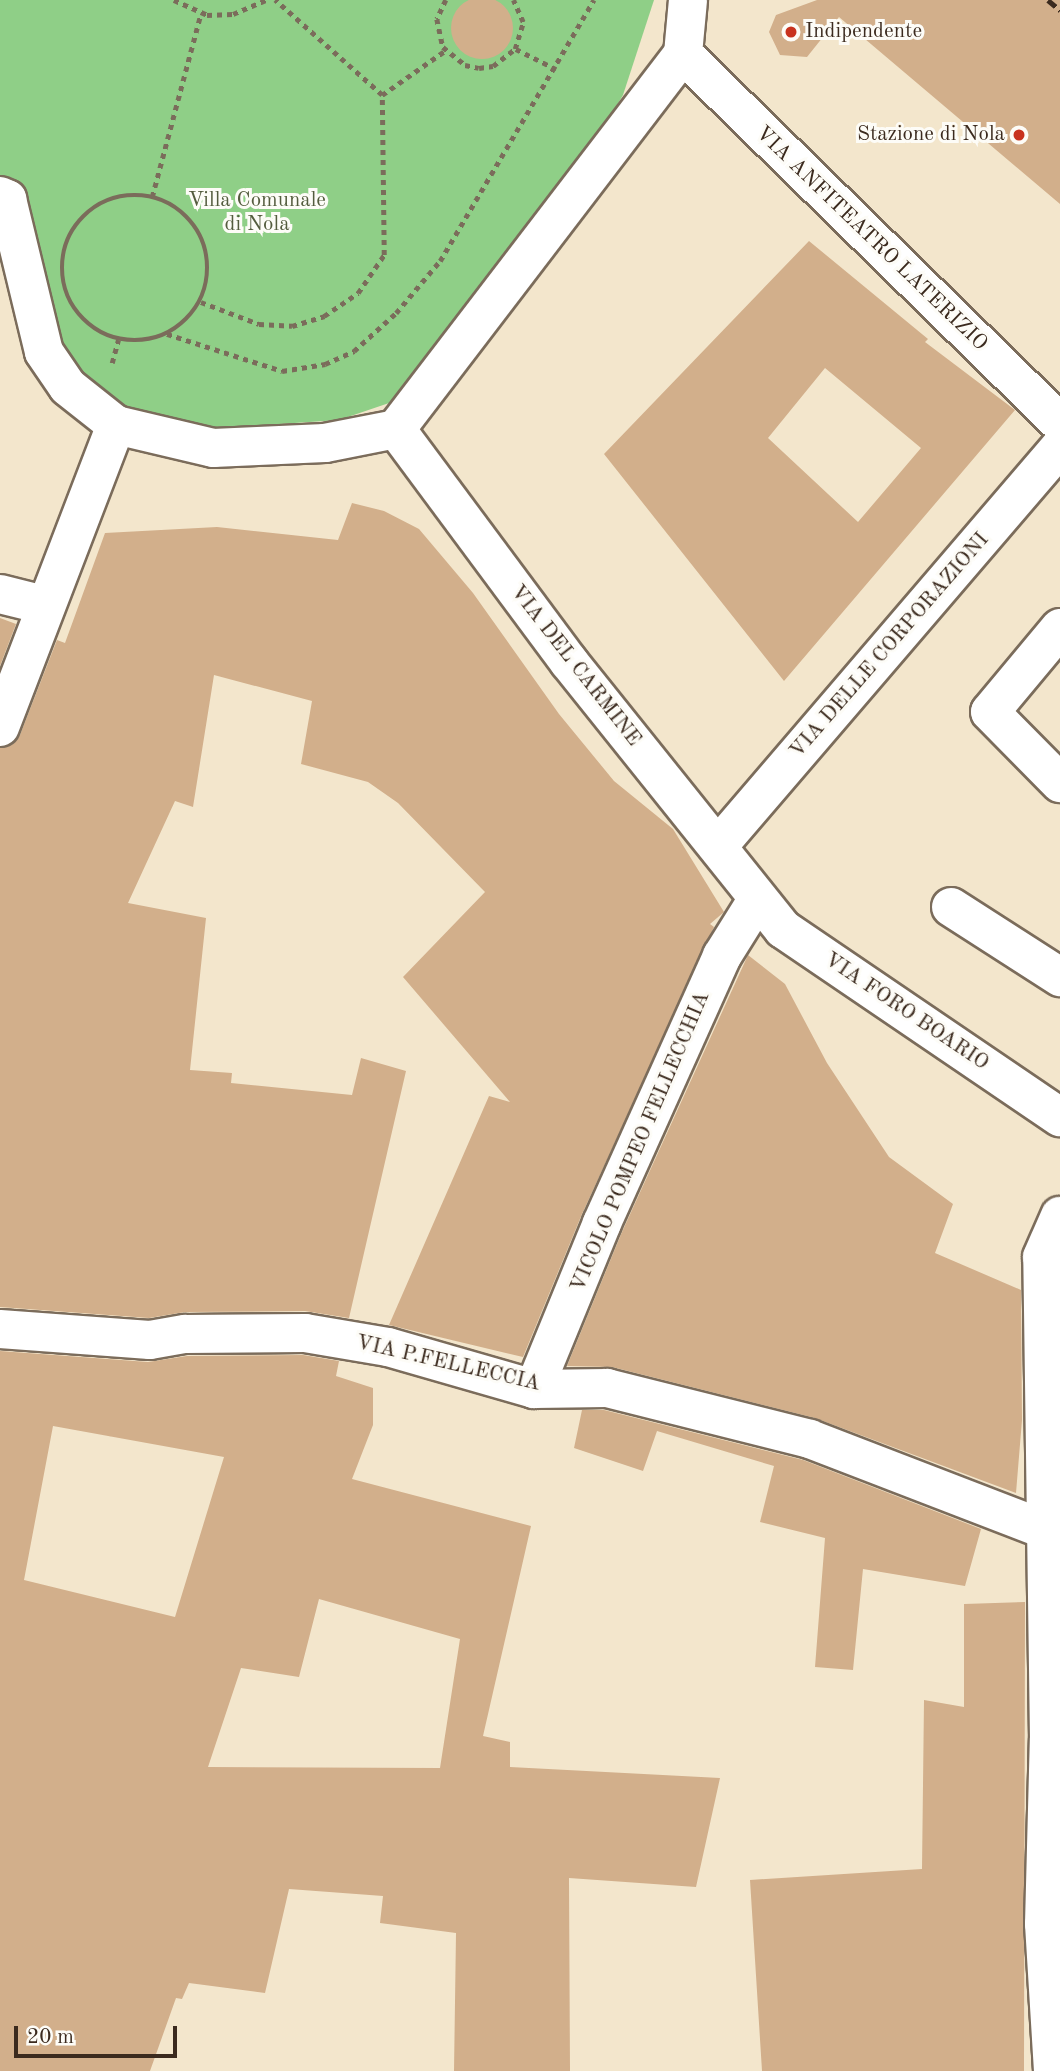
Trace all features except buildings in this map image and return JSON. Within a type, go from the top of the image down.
[{"type":"street","points":[[0,196],[7,199],[44,352],[68,387],[116,425],[213,448],[325,443],[396,429],[683,54],[688,0]]},
{"type":"street","name":"VIA ANFITEATRO LATERIZIO","points":[[683,54],[1060,423]]},
{"type":"street","points":[[0,727],[44,605],[116,425]]},
{"type":"street","name":"VIA DEL CARMINE","points":[[396,429],[569,662],[719,845],[757,900]]},
{"type":"street","name":"VIA DELLE CORPORAZIONI","points":[[719,845],[1060,447]]},
{"type":"street","points":[[0,594],[44,605]]},
{"type":"street","points":[[1060,628],[990,712],[1060,783]]},
{"type":"street","name":"VIA FORO BOARIO","points":[[757,900],[783,929],[1060,1117]]},
{"type":"street","name":"VICOLO POMPEO FELLECCHIA","points":[[534,1389],[602,1223],[716,969],[757,900]]},
{"type":"street","points":[[951,906],[1060,977]]},
{"type":"street","points":[[1053,2071],[1044,1924],[1049,1740],[1043,1529],[1042,1257],[1060,1216]]},
{"type":"street","name":"VIA P.FELLECCIA","points":[[0,1329],[150,1340],[185,1334],[305,1333],[388,1347],[534,1389],[607,1388],[810,1439],[1043,1529]]},
{"type":"path","points":[[174,0],[201,13],[233,14],[267,0]]},
{"type":"path","points":[[201,302],[259,324],[292,326],[324,316],[366,284],[384,255],[382,95],[275,0]]},
{"type":"path","points":[[446,0],[437,19],[446,50],[465,65],[479,68],[493,66],[515,49],[523,22],[513,0]]},
{"type":"path","points":[[167,334],[282,371],[326,364],[354,351],[396,313],[440,261],[556,69],[594,0]]},
{"type":"path","points":[[152,197],[201,13]]},
{"type":"path","points":[[515,49],[556,69]]},
{"type":"path","points":[[382,95],[446,50]]},
{"type":"path","points":[[120,196],[152,197],[186,214],[201,233],[208,256],[209,279],[201,302],[187,321],[167,334],[143,341],[118,340],[95,330],[76,313],[65,291],[61,266],[66,242],[79,220],[97,205],[120,196]]},
{"type":"green space","name":"Villa Comunale di Nola","points":[[0,0],[654,0],[623,95],[585,159],[430,360],[392,402],[339,420],[219,428],[140,413],[94,391],[69,369],[0,189]]},
{"type":"railway","points":[[1048,0],[1060,10]]},
{"type":"place","name":"Indipendente","points":[[791,32]]},
{"type":"place","name":"Stazione di Nola","points":[[1019,135]]}]
